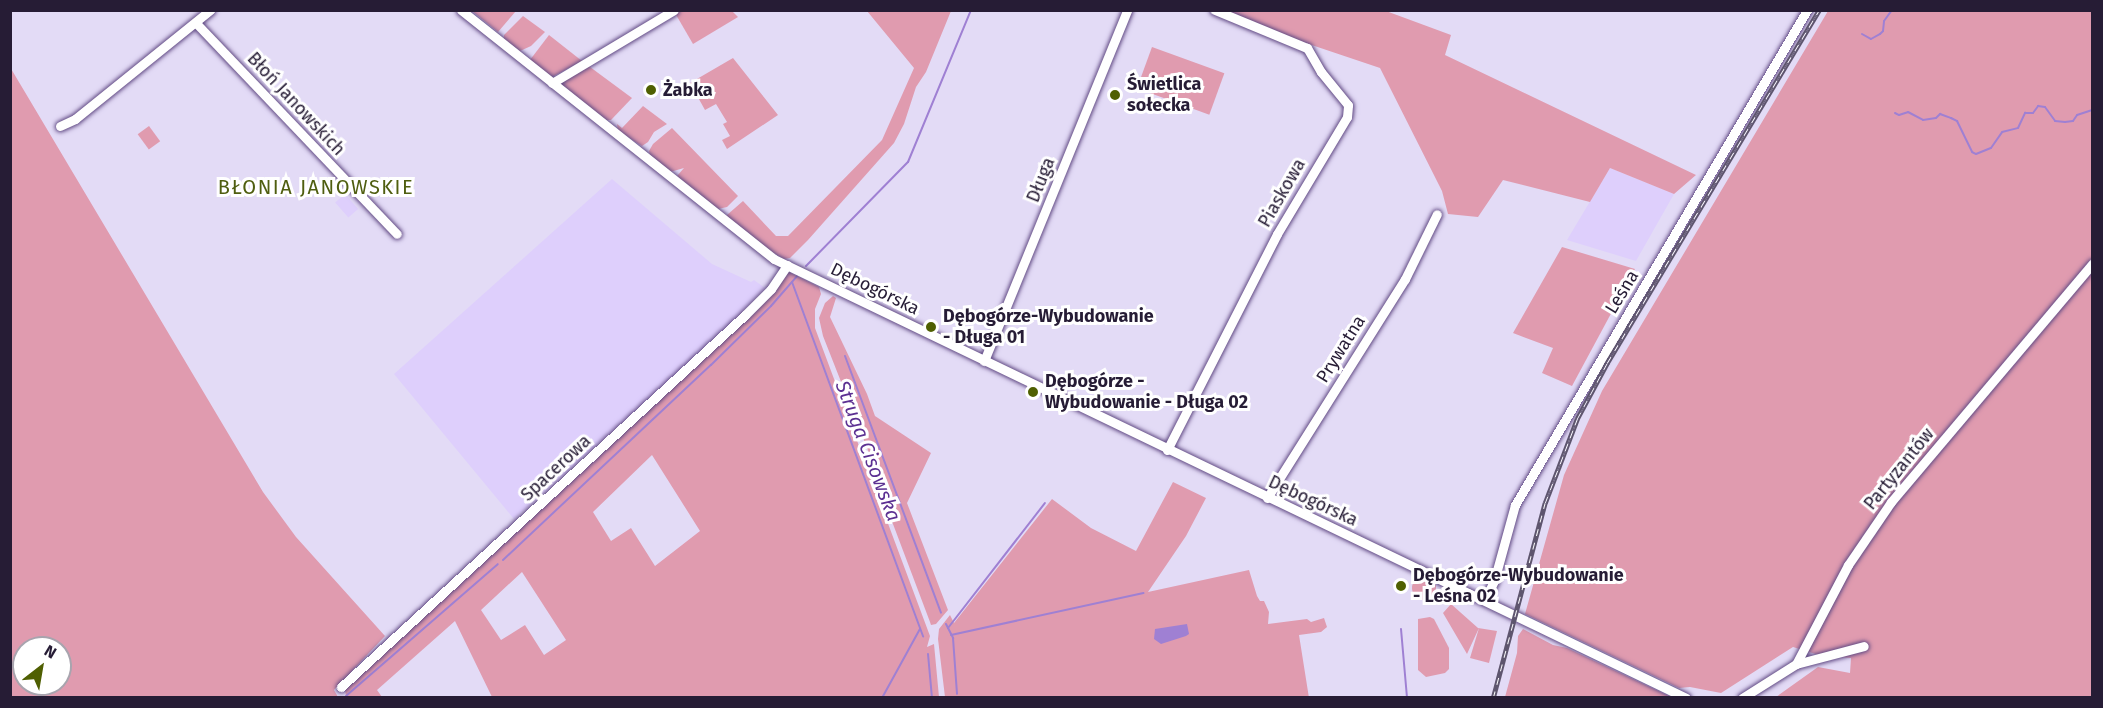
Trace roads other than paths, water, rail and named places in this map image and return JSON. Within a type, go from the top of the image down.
[{"type":"street","points":[[60,126],[75,119],[210,10]]},
{"type":"street","name":"Dębogórska","points":[[461,10],[758,248],[787,265],[1267,498],[1485,600]]},
{"type":"street","points":[[552,83],[674,10]]},
{"type":"street","name":"Długa","points":[[984,361],[1127,10]]},
{"type":"street","name":"Piaskowa","points":[[1167,450],[1276,234],[1347,117],[1348,105],[1321,72],[1307,48],[1215,10]]},
{"type":"street","name":"Leśna","points":[[1485,600],[1494,581],[1515,505],[1807,10]]},
{"type":"street","name":"Błoń Janowskich","points":[[196,23],[397,234]]},
{"type":"street","name":"Prywatna","points":[[1267,498],[1405,279],[1437,214]]},
{"type":"street","name":"Partyzantów","points":[[1796,664],[1848,565],[1891,502],[2092,264]]},
{"type":"street","name":"Spacerowa","points":[[341,687],[745,315],[771,289],[787,265]]},
{"type":"street","points":[[1485,600],[1686,698]]},
{"type":"street","points":[[1742,698],[1796,664],[1864,646]]},
{"type":"waterway","name":"Struga Cisowska","points":[[806,266],[908,162],[971,10]]},
{"type":"waterway","points":[[1862,34],[1871,39],[1880,34],[1883,31],[1884,21],[1892,10]]},
{"type":"waterway","points":[[1895,113],[1899,115],[1908,112],[1923,120],[1936,118],[1940,114],[1957,121],[1972,152],[1976,154],[1991,148],[2002,132],[2018,128],[2025,113],[2033,113],[2038,106],[2045,107],[2055,121],[2065,122],[2073,121],[2077,115],[2092,110]]},
{"type":"waterway","points":[[503,560],[711,365],[771,306],[797,276]]},
{"type":"waterway","name":"Struga Cisowska","points":[[792,282],[923,637]]},
{"type":"waterway","points":[[845,356],[941,613]]},
{"type":"waterway","points":[[948,628],[1045,503]]},
{"type":"waterway","points":[[346,696],[498,564]]},
{"type":"waterway","points":[[951,635],[1143,593]]},
{"type":"waterway","points":[[946,624],[953,638],[957,694]]},
{"type":"waterway","points":[[882,698],[920,629]]},
{"type":"waterway","points":[[1401,629],[1407,698]]},
{"type":"waterway","name":"Struga Cisowska","points":[[928,654],[932,698]]},
{"type":"railway","points":[[1493,698],[1545,503],[1577,419],[1607,363],[1819,10]]},
{"type":"place","name":"Żabka","points":[[651,90]]},
{"type":"place","name":"Świetlica sołecka","points":[[1115,95]]},
{"type":"place","name":"Dębogórze-Wybudowanie - Długa 01","points":[[931,327]]},
{"type":"place","name":"Dębogórze - Wybudowanie - Długa 02","points":[[1033,392]]},
{"type":"place","name":"Dębogórze-Wybudowanie - Leśna 02","points":[[1401,586]]},
{"type":"district","name":"BŁONIA JANOWSKIE","points":[[316,187]]}]
